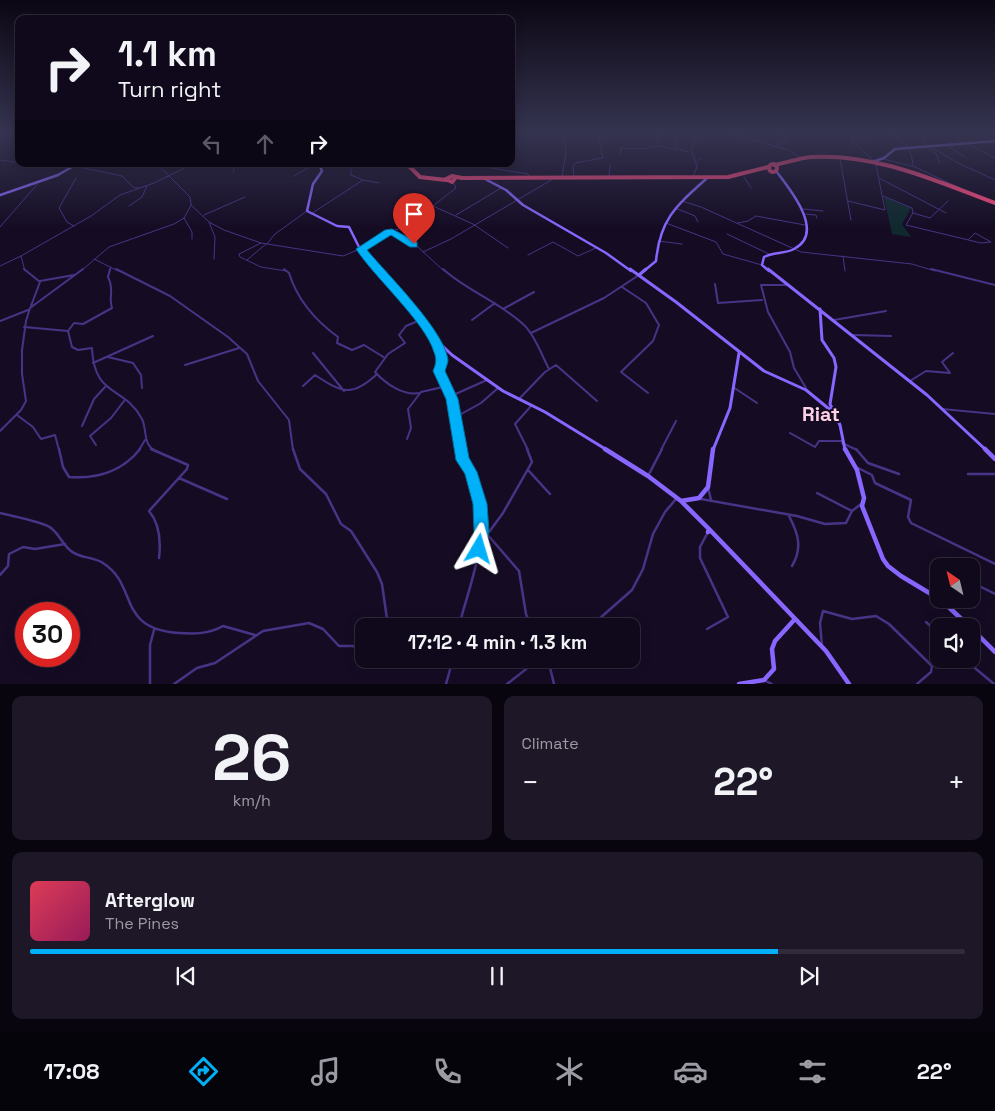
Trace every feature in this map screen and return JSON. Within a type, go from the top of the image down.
[{"type":"highway","points":[[776,168],[787,164]]},
{"type":"highway","points":[[455,179],[733,176],[790,164]]},
{"type":"highway","points":[[881,164],[926,177],[995,203]]},
{"type":"highway","points":[[412,167],[420,177],[446,179],[706,179],[744,177],[770,168]]},
{"type":"street","points":[[562,177],[564,164]]},
{"type":"street","points":[[574,164],[574,177]]},
{"type":"street","points":[[693,177],[696,164]]},
{"type":"street","points":[[841,164],[851,220]]},
{"type":"street","points":[[848,201],[884,210],[883,196],[875,164]]},
{"type":"street","points":[[905,164],[995,203]]},
{"type":"street","points":[[960,164],[995,180]]},
{"type":"street","points":[[608,177],[610,165]]},
{"type":"street","points":[[0,195],[40,181],[72,167]]},
{"type":"street","points":[[79,167],[122,176],[133,187],[138,188]]},
{"type":"street","points":[[161,167],[190,197],[192,205],[209,222],[216,237],[213,244],[214,259]]},
{"type":"street","points":[[0,266],[74,226],[118,196],[147,186],[187,167]]},
{"type":"street","points":[[233,172],[234,167]]},
{"type":"street","points":[[294,176],[305,172],[311,167]]},
{"type":"street","points":[[246,260],[258,253],[275,234],[307,211],[313,184],[322,172],[320,167]]},
{"type":"street","points":[[490,178],[488,167],[528,174],[529,177]]},
{"type":"street","points":[[776,168],[803,208],[805,214],[804,240],[794,250]]},
{"type":"street","points":[[351,170],[351,174],[363,180],[379,182]]},
{"type":"street","points":[[744,177],[752,188]]},
{"type":"street","points":[[74,226],[67,222],[59,208],[76,178]]},
{"type":"street","points":[[879,178],[946,213]]},
{"type":"street","points":[[209,222],[261,243],[343,256],[360,249],[381,235],[410,224],[456,188],[455,179]]},
{"type":"street","points":[[485,179],[639,275],[739,353],[774,377],[807,391],[834,413]]},
{"type":"street","points":[[423,252],[451,239],[473,224],[552,179]]},
{"type":"street","points":[[531,333],[622,287],[656,261],[658,241],[675,208],[706,179]]},
{"type":"street","points":[[311,214],[363,180]]},
{"type":"street","points":[[0,227],[40,181]]},
{"type":"street","points":[[130,206],[142,197],[147,186]]},
{"type":"street","points":[[454,215],[501,188]]},
{"type":"street","points":[[883,196],[912,208],[913,213],[906,225],[989,244],[991,240],[975,233],[969,239]]},
{"type":"street","points":[[204,215],[245,198]]},
{"type":"street","points":[[682,201],[794,250]]},
{"type":"street","points":[[913,213],[929,218],[948,201]]},
{"type":"street","points":[[31,306],[39,302],[110,247],[171,225],[184,218],[192,205]]},
{"type":"street","points":[[433,206],[473,224],[508,248]]},
{"type":"street","points":[[675,208],[695,216],[698,222]]},
{"type":"street","points":[[803,208],[823,212]]},
{"type":"street","points":[[307,211],[337,226],[348,226],[360,249],[431,335],[457,359],[498,388],[532,405],[648,476],[681,501],[826,651]]},
{"type":"street","points":[[805,214],[816,215],[817,218]]},
{"type":"street","points":[[735,223],[746,222],[756,216],[806,225]]},
{"type":"street","points":[[184,218],[192,232],[192,239]]},
{"type":"street","points":[[666,223],[717,242],[722,254],[762,265],[820,308],[910,381],[995,459]]},
{"type":"street","points":[[410,224],[419,230],[427,225]]},
{"type":"street","points":[[392,232],[423,252],[457,282],[495,303],[525,326],[531,333],[549,369]]},
{"type":"street","points":[[727,234],[769,254]]},
{"type":"street","points":[[658,241],[682,244]]},
{"type":"street","points":[[528,255],[554,242],[579,256],[596,248]]},
{"type":"street","points":[[261,243],[240,253],[240,257],[261,267],[283,269],[289,273],[291,283],[304,304],[323,327],[338,337],[337,343],[352,350],[360,346],[368,347],[385,358]]},
{"type":"street","points":[[762,265],[762,258],[769,254],[794,250],[912,264],[956,278],[995,285]]},
{"type":"street","points":[[21,256],[21,265],[25,272],[40,282],[76,274]]},
{"type":"street","points":[[842,256],[845,271]]},
{"type":"street","points":[[94,259],[170,296],[247,354],[258,381],[288,420],[291,445],[300,469],[326,494],[341,524],[351,531],[376,572],[383,590],[387,618]]},
{"type":"street","points":[[68,331],[74,323],[83,324],[112,308],[110,302],[114,290],[108,277],[111,267]]},
{"type":"street","points":[[0,431],[6,422],[18,415],[26,401],[22,372],[24,327],[28,310],[40,282]]},
{"type":"street","points":[[715,284],[718,302],[762,300]]},
{"type":"street","points":[[788,285],[760,285],[762,300],[768,316],[774,323],[791,354],[795,369],[807,391]]},
{"type":"street","points":[[622,287],[646,303],[659,325],[654,341],[621,372],[648,393]]},
{"type":"street","points":[[504,309],[534,292]]},
{"type":"street","points":[[33,301],[39,302]]},
{"type":"street","points":[[472,320],[495,303]]},
{"type":"street","points":[[820,308],[822,340],[836,363],[829,403],[840,425],[842,442],[847,456],[856,467],[872,475],[875,483],[911,500],[908,517],[911,523],[995,564]]},
{"type":"street","points":[[0,322],[28,310]]},
{"type":"street","points":[[834,320],[886,310]]},
{"type":"street","points":[[303,386],[315,375],[332,388],[344,391],[359,390],[376,375],[376,371],[385,358],[405,342],[399,336],[404,328],[419,320]]},
{"type":"street","points":[[24,327],[68,331]]},
{"type":"street","points":[[68,331],[72,347],[78,350],[92,348],[93,363],[104,387],[124,401],[142,418],[145,440],[151,450],[187,464],[187,469],[149,511],[158,526],[161,547],[160,558]]},
{"type":"street","points":[[431,335],[441,354],[442,361],[439,371],[451,396],[464,463],[471,472],[480,504],[481,532],[468,599],[462,618]]},
{"type":"street","points":[[854,335],[891,336]]},
{"type":"street","points":[[93,363],[153,336]]},
{"type":"street","points":[[184,365],[239,348]]},
{"type":"street","points":[[313,353],[344,391]]},
{"type":"street","points":[[711,500],[708,488],[713,444],[728,414],[739,353]]},
{"type":"street","points":[[910,381],[926,371],[950,373],[942,362],[953,353]]},
{"type":"street","points":[[108,357],[133,363],[141,374],[142,388]]},
{"type":"street","points":[[519,399],[549,369],[558,366],[597,401]]},
{"type":"street","points":[[376,375],[406,393],[413,395],[447,386]]},
{"type":"street","points":[[451,396],[487,380]]},
{"type":"street","points":[[82,426],[94,399],[104,387]]},
{"type":"street","points":[[733,387],[757,403]]},
{"type":"street","points":[[454,418],[481,403],[498,388]]},
{"type":"street","points":[[407,439],[410,428],[407,410],[420,394]]},
{"type":"street","points":[[96,445],[90,436],[104,424],[124,401]]},
{"type":"street","points":[[486,533],[504,513],[532,460],[515,424],[532,405]]},
{"type":"street","points":[[942,409],[995,414]]},
{"type":"street","points":[[18,415],[33,427],[41,440],[54,435],[62,467],[69,477],[98,475],[114,470],[135,456],[145,440]]},
{"type":"street","points":[[648,476],[676,421]]},
{"type":"street","points":[[790,433],[815,447],[819,441],[842,442],[855,448],[868,463],[899,474]]},
{"type":"street","points":[[856,467],[863,494],[863,503],[883,560],[888,567],[930,591]]},
{"type":"street","points":[[528,470],[550,494]]},
{"type":"street","points":[[968,474],[995,474]]},
{"type":"street","points":[[179,478],[227,499]]},
{"type":"street","points":[[699,498],[708,488]]},
{"type":"street","points":[[817,493],[852,511]]},
{"type":"street","points":[[681,501],[699,498],[825,524],[841,524],[848,521],[852,511],[863,503]]},
{"type":"street","points":[[600,618],[632,590],[642,569],[654,534],[676,499]]},
{"type":"street","points":[[0,513],[51,527],[74,554],[95,559],[111,570],[124,590],[130,606],[142,622],[154,630],[170,634],[192,634],[213,632],[223,626],[255,635]]},
{"type":"street","points":[[789,516],[798,533],[799,557],[792,566]]},
{"type":"street","points":[[708,629],[728,617],[700,558],[700,547],[709,531]]},
{"type":"street","points":[[481,532],[486,533],[519,571],[528,618]]},
{"type":"street","points":[[0,575],[8,566],[9,554],[19,548],[35,549],[65,544]]},
{"type":"street","points":[[980,586],[995,594]]},
{"type":"street","points":[[950,608],[961,618]]},
{"type":"street","points":[[850,684],[822,647],[820,623],[823,611],[852,619],[876,616],[889,624],[932,666],[931,672],[917,684]]},
{"type":"street","points":[[764,680],[776,667],[772,649],[776,639],[781,632],[792,625],[795,619]]},
{"type":"street","points":[[926,622],[930,626]]},
{"type":"street","points":[[174,684],[197,668],[215,663],[255,635],[296,624],[309,623],[321,627],[339,646],[355,647]]},
{"type":"street","points":[[150,684],[150,645],[154,630]]},
{"type":"street","points":[[980,637],[995,652]]},
{"type":"street","points":[[446,684],[450,668]]},
{"type":"street","points":[[507,684],[527,668]]},
{"type":"street","points":[[550,668],[554,684]]},
{"type":"street","points":[[975,668],[994,684]]},
{"type":"street","points":[[739,684],[764,680],[772,684]]},
{"type":"green space","points":[[884,197],[911,208],[902,224],[911,237],[892,234]]},
{"type":"district","name":"Riat","points":[[821,414]]},
{"type":"route","points":[[414,244],[392,232],[388,232],[360,249],[429,331],[440,350],[442,361],[439,371],[452,399],[463,460],[471,472],[480,504],[482,520],[479,549]]}]
